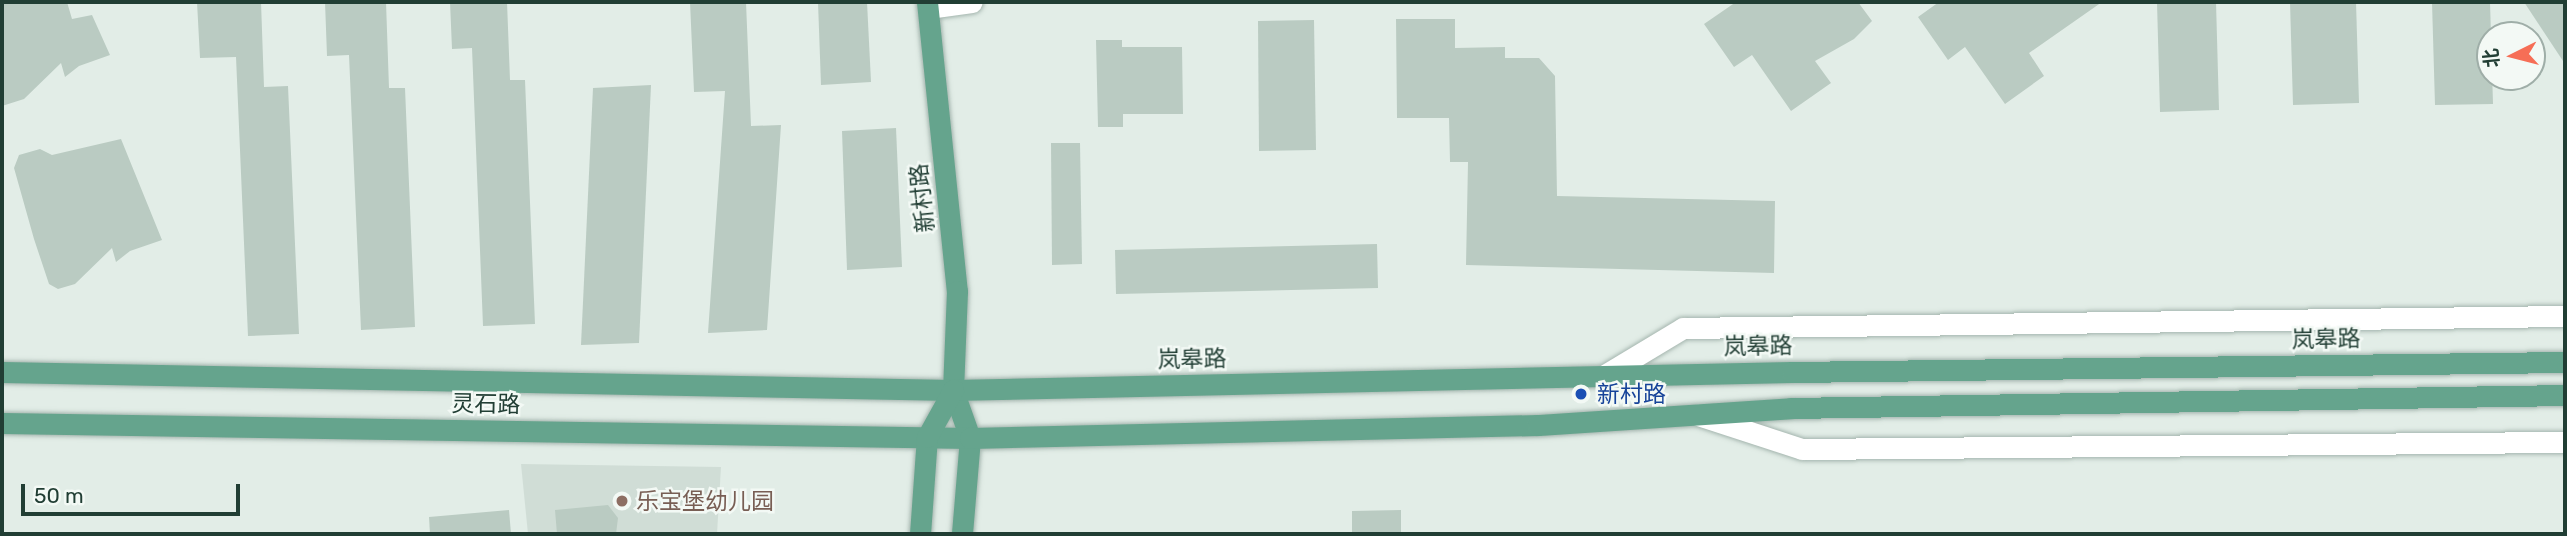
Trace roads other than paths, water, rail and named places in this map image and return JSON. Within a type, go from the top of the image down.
[{"type":"main road","name":"新村路","points":[[927,5],[957,291],[953,390],[970,438],[962,534]]},
{"type":"main road","name":"岚皋路","points":[[953,390],[1603,376],[2565,362]]},
{"type":"main road","name":"灵石路","points":[[2,372],[953,390]]},
{"type":"main road","name":"新村路","points":[[920,534],[928,437],[953,390]]},
{"type":"main road","points":[[970,438],[1538,425],[1805,407],[2565,395]]},
{"type":"main road","name":"灵石路","points":[[2,423],[970,438]]},
{"type":"street","points":[[927,5],[972,2]]},
{"type":"street","points":[[1603,376],[1683,328],[2565,316]]},
{"type":"street","points":[[1696,414],[1802,449],[2565,442]]},
{"type":"place","name":"新村路","points":[[1581,394]]},
{"type":"place","name":"乐宝堡幼儿园","points":[[622,501]]}]
